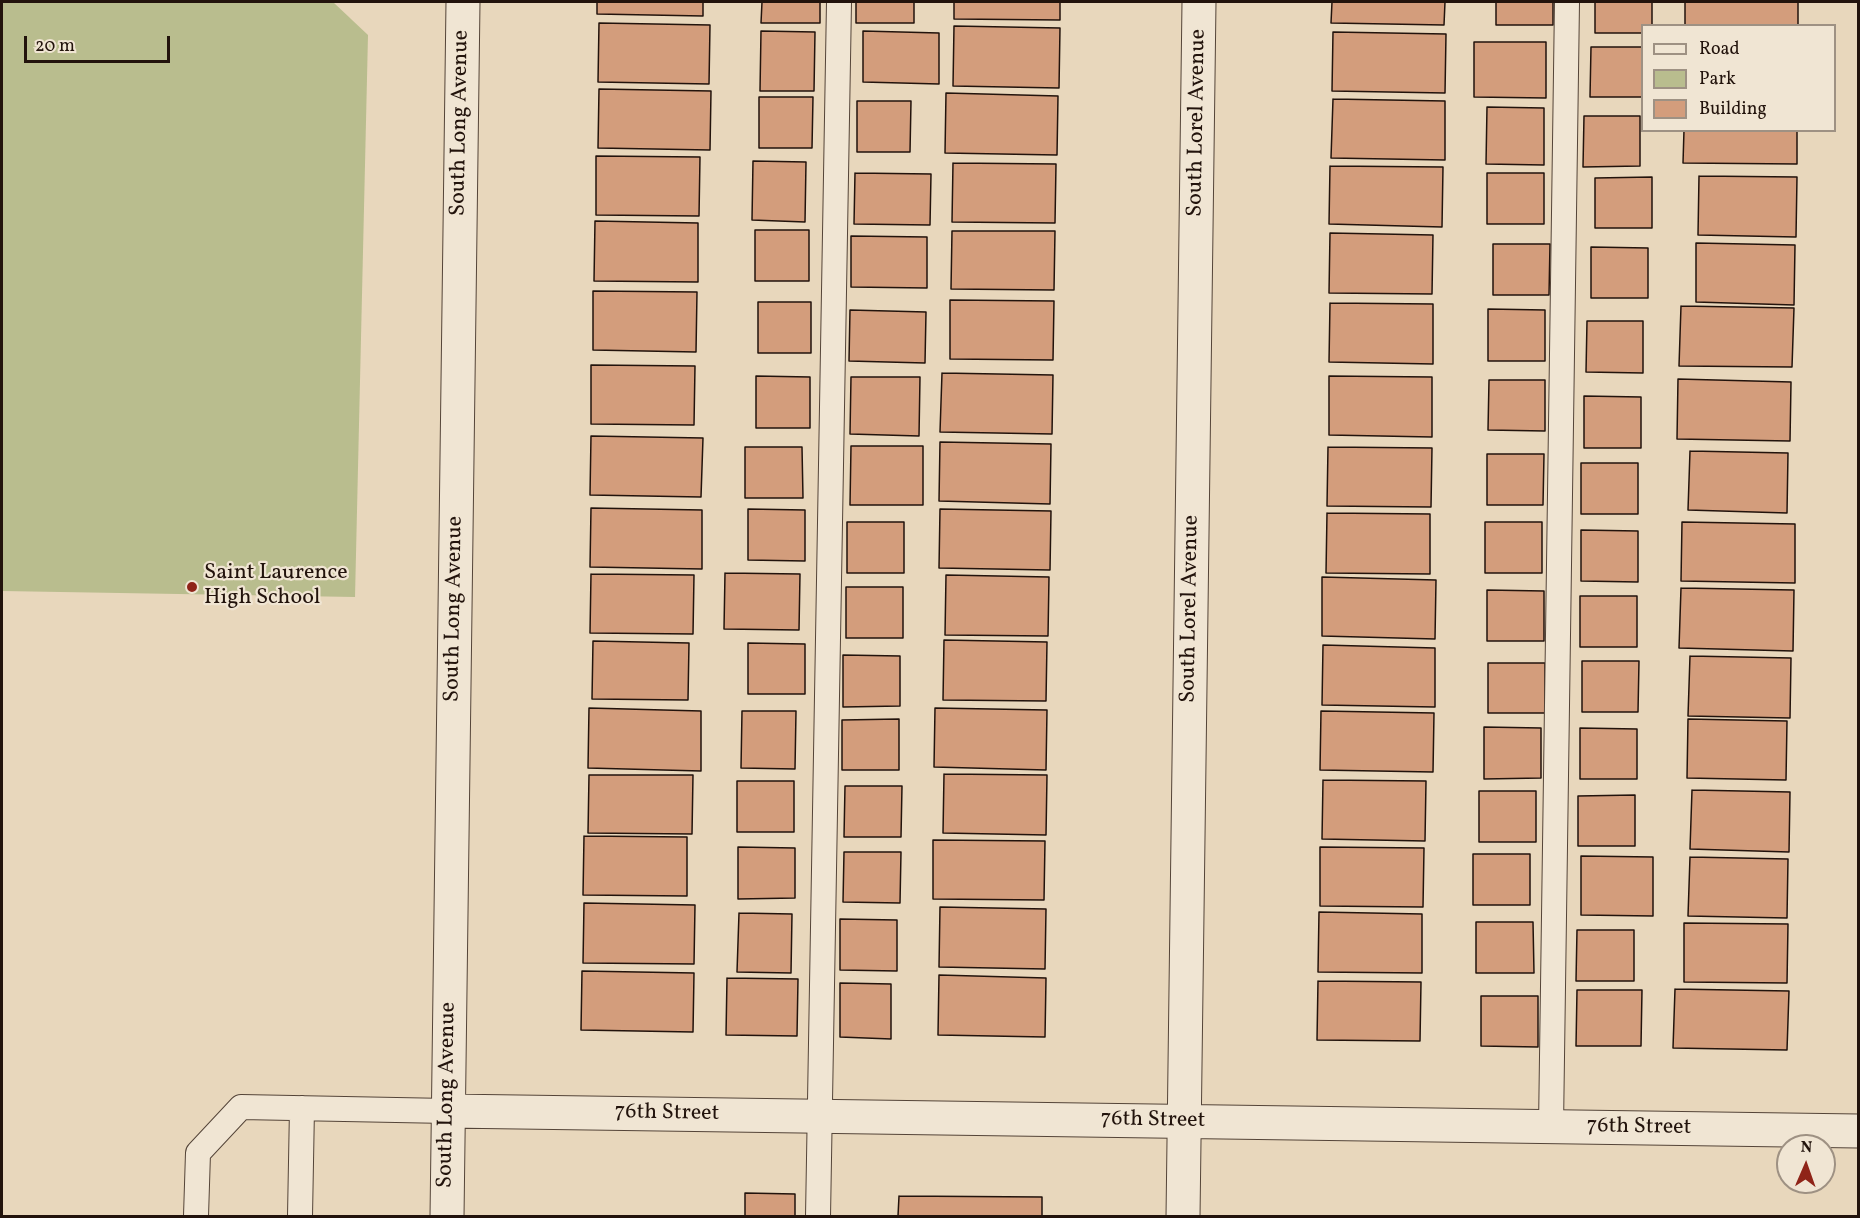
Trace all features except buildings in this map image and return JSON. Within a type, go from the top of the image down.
[{"type":"street","name":"South Long Avenue","points":[[447,1216],[463,2]]},
{"type":"street","name":"South Lorel Avenue","points":[[1183,1216],[1199,2]]},
{"type":"street","name":"76th Street","points":[[448,1111],[1858,1131]]},
{"type":"lane","points":[[818,1216],[839,2]]},
{"type":"lane","points":[[1551,1127],[1567,2]]},
{"type":"lane","points":[[196,1216],[198,1153],[241,1107],[448,1111]]},
{"type":"lane","points":[[300,1216],[302,1108]]},
{"type":"green space","points":[[2,2],[333,2],[368,35],[355,597],[2,591]]},
{"type":"place","name":"Saint Laurence High School","points":[[192,587]]}]
